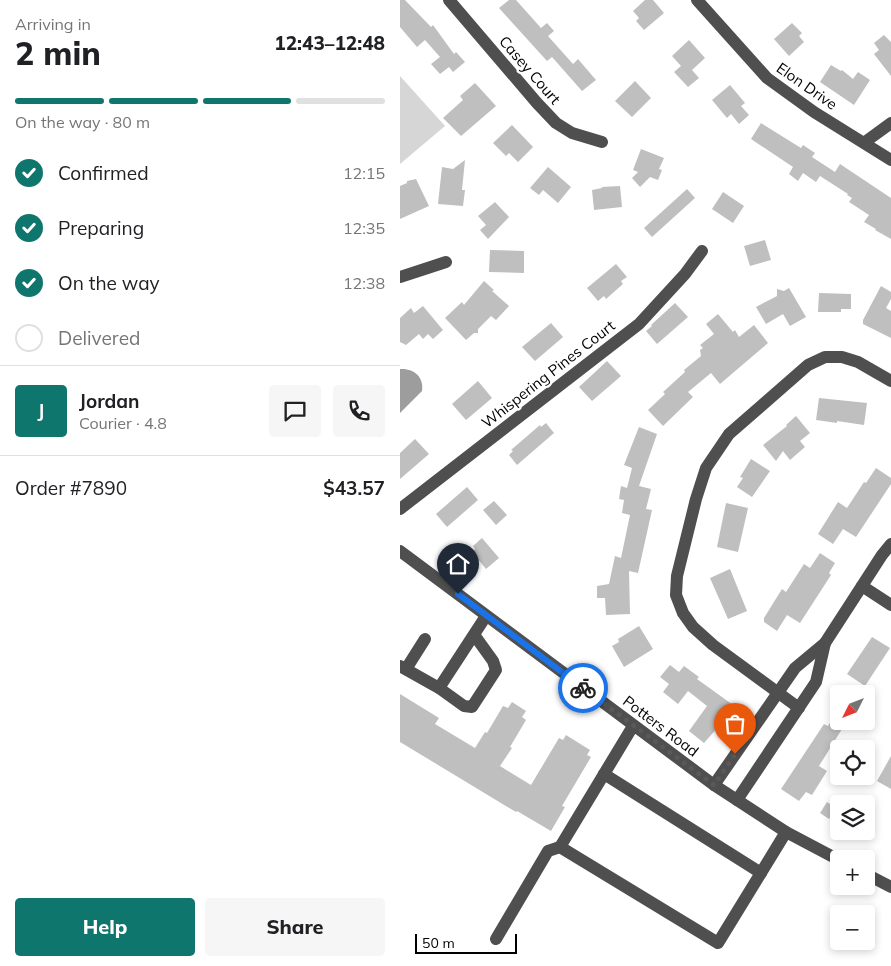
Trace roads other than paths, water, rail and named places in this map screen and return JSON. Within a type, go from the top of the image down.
[{"type":"street","name":"Casey Court","points":[[448,0],[537,104],[556,123],[572,133],[602,142]]},
{"type":"street","name":"Elon Drive","points":[[697,0],[767,78],[814,112],[865,142],[891,160]]},
{"type":"street","points":[[865,142],[891,123]]},
{"type":"street","name":"Whispering Pines Court","points":[[400,509],[639,324],[685,274],[702,251]]},
{"type":"street","points":[[400,277],[446,262]]},
{"type":"street","points":[[799,708],[713,645],[692,627],[683,613],[676,595],[677,576],[696,499],[706,468],[729,434],[808,365],[825,357],[842,357],[858,362],[891,380]]},
{"type":"street","points":[[714,785],[794,668],[825,643],[891,544]]},
{"type":"street","name":"Potters Road","points":[[400,551],[714,785],[786,832],[830,855]]},
{"type":"street","points":[[862,586],[891,605]]},
{"type":"street","points":[[439,688],[486,616]]},
{"type":"street","points":[[425,639],[403,667],[439,688],[464,706],[472,707],[494,676],[496,670],[493,661],[474,636]]},
{"type":"street","points":[[737,800],[816,682],[825,643]]},
{"type":"street","points":[[560,848],[633,726]]},
{"type":"street","points":[[604,774],[761,873]]},
{"type":"street","points":[[496,939],[548,851],[560,848],[718,943],[786,832]]},
{"type":"street","points":[[875,879],[891,887]]}]
